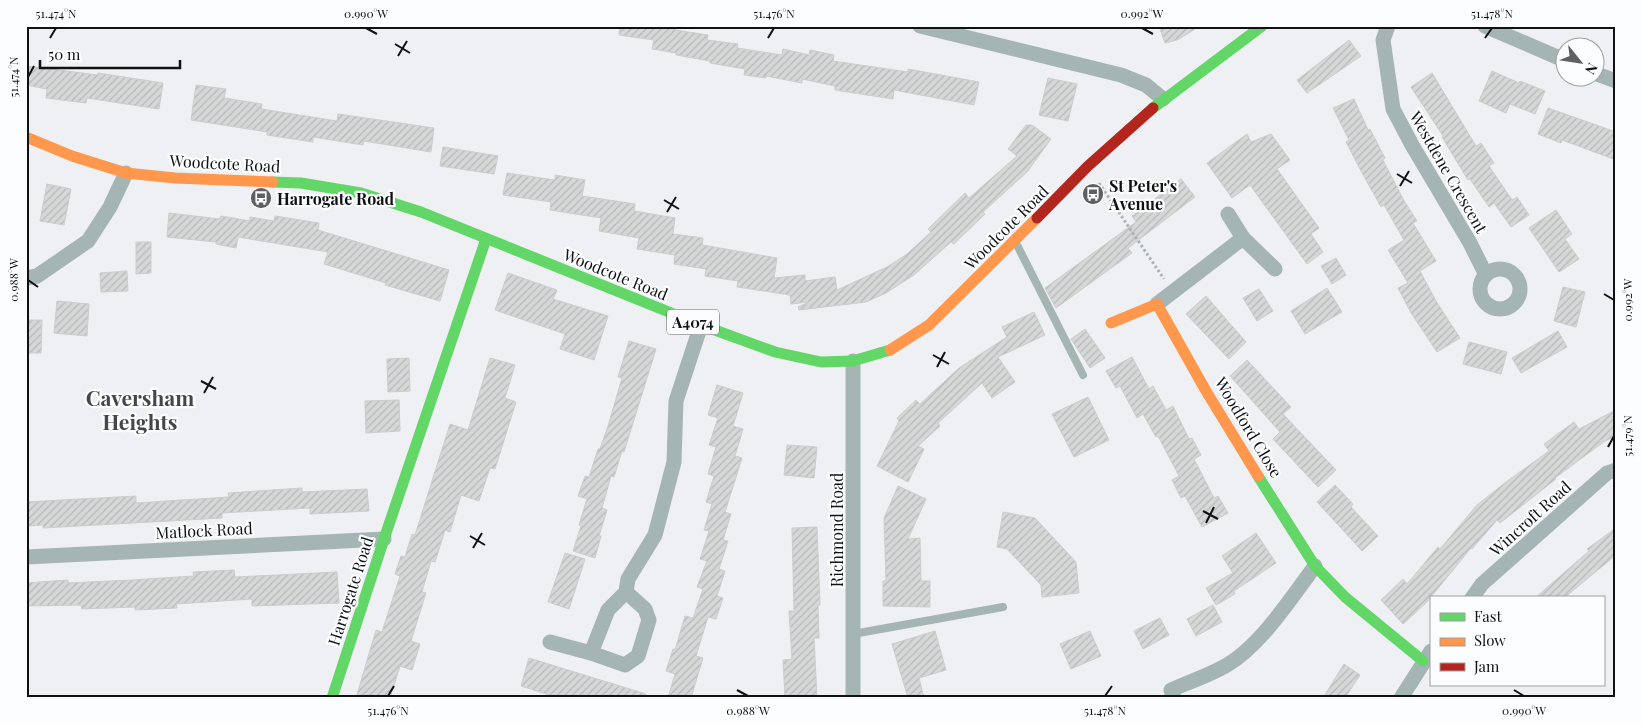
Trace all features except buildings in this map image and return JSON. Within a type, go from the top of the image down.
[{"type":"main road","name":"Woodcote Road","points":[[26,137],[72,156],[126,173],[175,178],[301,183],[361,193],[421,212],[701,325],[775,352],[820,362],[853,361],[892,349],[929,325],[1088,166],[1163,99],[1262,26]]},
{"type":"main road","name":"Harrogate Road","points":[[332,698],[486,239]]},
{"type":"main road","points":[[1111,323],[1157,304]]},
{"type":"main road","name":"Woodford Close","points":[[1157,304],[1206,391],[1315,566],[1345,597],[1427,656]]},
{"type":"street","points":[[920,26],[1121,75],[1146,85],[1163,99]]},
{"type":"street","name":"Westdene Crescent","points":[[1388,26],[1383,40],[1393,109],[1470,243],[1486,275]]},
{"type":"street","points":[[1485,26],[1554,56]]},
{"type":"street","points":[[1604,76],[1616,81]]},
{"type":"street","points":[[26,278],[37,276],[88,241],[110,207],[126,173]]},
{"type":"street","points":[[1228,214],[1243,238],[1275,269]]},
{"type":"street","points":[[1157,304],[1243,238]]},
{"type":"street","points":[[591,653],[608,610],[626,592],[628,580],[655,535],[674,462],[676,401],[701,325]]},
{"type":"street","name":"Richmond Road","points":[[853,361],[853,698]]},
{"type":"street","name":"Wincroft Road","points":[[1473,596],[1482,584],[1600,479],[1607,473],[1616,470]]},
{"type":"street","name":"Matlock Road","points":[[26,557],[384,539]]},
{"type":"street","points":[[1172,694],[1228,664],[1253,644],[1289,602],[1315,566]]},
{"type":"street","points":[[550,642],[591,653],[625,665],[638,656],[649,620],[646,608],[626,592]]},
{"type":"street","points":[[1401,698],[1427,656]]},
{"type":"lane","points":[[1015,241],[1083,375]]},
{"type":"lane","points":[[853,634],[1003,606]]},
{"type":"path","points":[[1088,166],[1172,292]]},
{"type":"traffic: fast","points":[[1153,108],[1262,26]]},
{"type":"traffic: fast","points":[[273,182],[301,183],[361,193],[421,212],[701,325],[775,352],[821,362],[853,361],[890,350]]},
{"type":"traffic: fast","points":[[332,698],[486,239]]},
{"type":"traffic: fast","points":[[1258,476],[1315,566],[1345,597],[1423,661]]},
{"type":"traffic: slow","points":[[26,137],[72,156],[126,173],[175,178],[273,182]]},
{"type":"traffic: slow","points":[[890,350],[929,325],[1037,218]]},
{"type":"traffic: slow","points":[[1111,323],[1157,304],[1206,391],[1258,476]]},
{"type":"traffic: jam","points":[[1037,218],[1088,166],[1153,108]]},
{"type":"place","name":"St Peter's Avenue","points":[[1093,194]]},
{"type":"place","name":"Harrogate Road","points":[[261,198]]},
{"type":"district","name":"Caversham Heights","points":[[140,409]]}]
